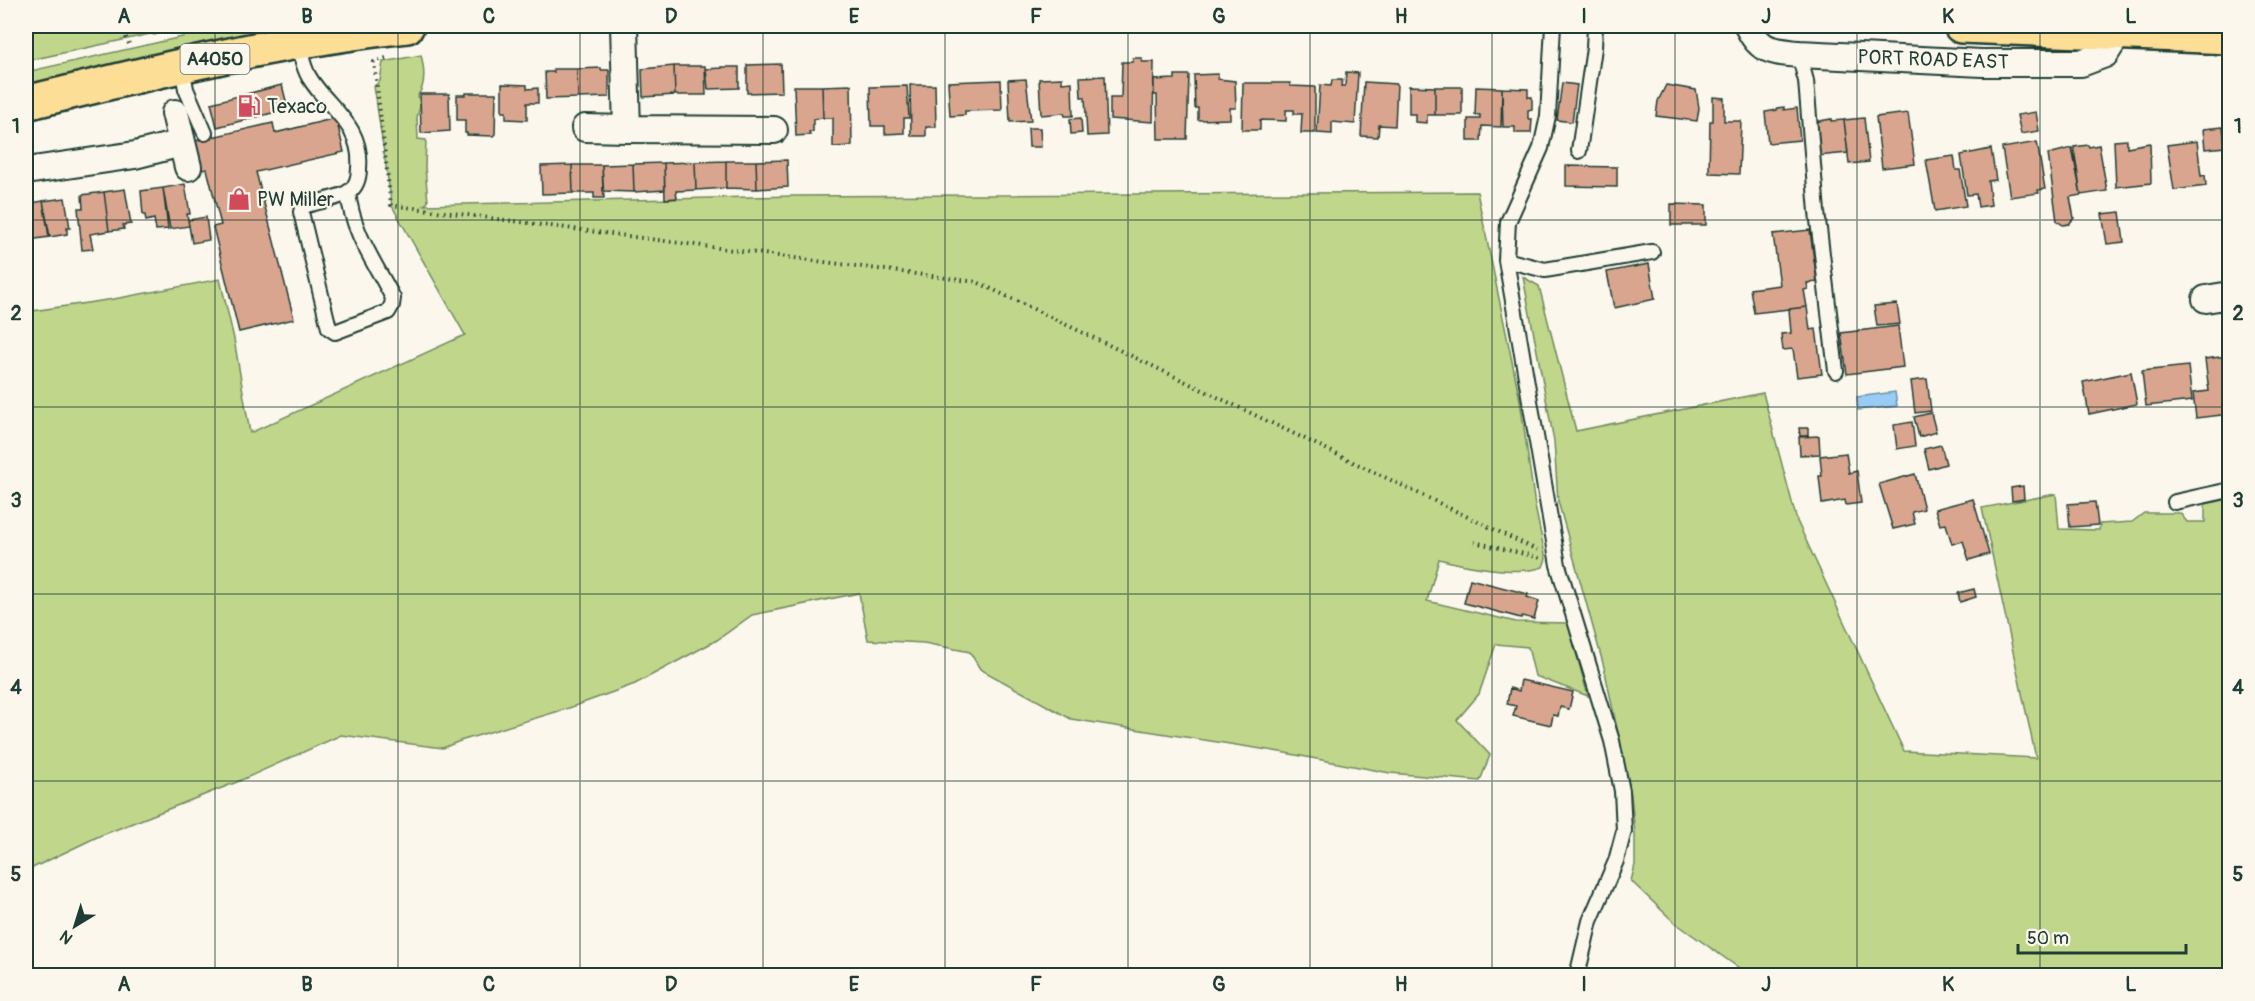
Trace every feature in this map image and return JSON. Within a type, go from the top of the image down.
[{"type":"main road","name":"A4050","points":[[26,103],[182,66],[297,42],[400,26]]},
{"type":"main road","name":"PORT ROAD EAST","points":[[1961,26],[2229,37]]},
{"type":"street","points":[[624,26],[627,129]]},
{"type":"street","name":"PORT ROAD EAST","points":[[1748,26],[1755,40],[1769,50],[1799,54],[1982,63],[2080,63],[2105,54],[2119,32]]},
{"type":"street","points":[[26,171],[191,148],[175,113]]},
{"type":"street","points":[[585,128],[627,129],[760,124]]},
{"type":"lane","points":[[1553,26],[1548,116],[1540,148],[1508,222],[1506,260],[1556,555],[1612,741],[1622,791],[1624,831],[1616,861],[1590,921],[1577,975]]},
{"type":"lane","points":[[1579,151],[1594,48],[1595,26]]},
{"type":"lane","points":[[297,42],[308,76],[350,128],[357,145],[360,164],[358,180],[348,192],[304,206],[301,212],[329,328],[335,332],[388,312],[393,298],[357,231],[351,214],[348,192]]},
{"type":"lane","points":[[1799,54],[1806,81],[1817,212],[1836,371]]},
{"type":"lane","points":[[182,66],[191,148]]},
{"type":"lane","points":[[1506,260],[1545,270],[1652,252]]},
{"type":"lane","points":[[2175,502],[2229,490]]},
{"type":"path","points":[[121,26],[129,44]]},
{"type":"path","points":[[400,26],[394,56],[374,62],[391,205],[977,282],[1544,553],[1556,555]]},
{"type":"path","points":[[1474,542],[1546,559],[1556,555]]},
{"type":"green space","points":[[26,26],[188,26],[155,35],[150,34],[26,61]]},
{"type":"green space","points":[[231,26],[307,26],[242,37],[26,86],[26,72]]},
{"type":"green space","points":[[421,55],[424,76],[418,95],[420,107],[417,117],[418,139],[426,140],[425,167],[428,202],[424,205],[794,196],[1477,192],[1520,400],[1535,506],[1546,559],[1543,567],[1520,571],[1477,567],[1439,559],[1427,601],[1516,622],[1568,623],[1588,696],[1535,676],[1528,647],[1496,644],[1479,694],[1457,720],[1490,755],[1480,781],[1390,773],[1280,752],[1071,719],[980,669],[970,652],[924,643],[868,640],[859,593],[752,615],[717,640],[635,684],[569,708],[443,748],[341,735],[237,782],[97,837],[26,871],[26,312],[114,299],[220,279],[234,339],[250,433],[465,335],[392,206],[374,86],[380,81],[383,62]]},
{"type":"green space","points":[[1523,277],[1539,286],[1576,431],[1763,393],[1797,521],[1904,751],[2036,758],[1982,508],[2056,494],[2059,529],[2099,530],[2100,524],[2132,522],[2144,513],[2180,513],[2187,522],[2205,522],[2205,504],[2229,499],[2229,975],[1749,975],[1674,922],[1631,881],[1635,865],[1635,834],[1631,795],[1604,667],[1558,501],[1554,441]]},
{"type":"water","points":[[1895,392],[1897,406],[1858,410],[1857,397]]},
{"type":"building","points":[[1133,58],[1142,58],[1142,62],[1154,62],[1153,122],[1110,119],[1110,98],[1121,98],[1122,62],[1133,62]]},
{"type":"building","points":[[781,64],[782,92],[747,93],[747,65]]},
{"type":"building","points":[[674,66],[675,95],[643,97],[642,69]]},
{"type":"building","points":[[674,66],[705,66],[706,95],[675,95]]},
{"type":"building","points":[[739,67],[739,88],[708,89],[706,69]]},
{"type":"building","points":[[601,68],[601,70],[609,70],[609,97],[578,98],[577,69]]},
{"type":"building","points":[[553,69],[577,69],[578,98],[546,99],[545,72],[554,72]]},
{"type":"building","points":[[1346,72],[1358,73],[1355,124],[1332,122],[1332,134],[1317,133],[1320,85],[1331,86],[1332,80],[1342,80],[1341,86],[1345,86]]},
{"type":"building","points":[[1218,74],[1218,79],[1235,81],[1236,108],[1230,108],[1230,119],[1198,120],[1198,108],[1195,108],[1194,75]]},
{"type":"building","points":[[1175,75],[1189,75],[1187,139],[1158,139],[1157,95],[1154,95],[1154,80],[1175,79]]},
{"type":"building","points":[[1105,76],[1107,135],[1087,136],[1085,97],[1081,97],[1080,77]]},
{"type":"building","points":[[1062,78],[1062,83],[1072,82],[1073,116],[1065,116],[1064,113],[1041,115],[1039,79]]},
{"type":"building","points":[[1026,79],[1031,121],[1010,122],[1008,80]]},
{"type":"building","points":[[1001,80],[1002,110],[965,111],[965,115],[950,116],[948,82]]},
{"type":"building","points":[[1364,82],[1397,84],[1395,126],[1379,125],[1378,137],[1361,136]]},
{"type":"building","points":[[1243,83],[1290,83],[1290,86],[1315,87],[1315,133],[1301,133],[1302,114],[1294,114],[1294,110],[1286,110],[1286,121],[1260,120],[1260,130],[1242,130]]},
{"type":"building","points":[[1562,83],[1577,85],[1572,122],[1557,120]]},
{"type":"building","points":[[502,84],[527,85],[527,89],[538,88],[538,103],[527,103],[527,120],[506,119],[506,112],[502,112]]},
{"type":"building","name":"Texaco","points":[[282,85],[288,109],[217,127],[211,103]]},
{"type":"building","points":[[851,85],[852,146],[833,147],[833,118],[823,118],[822,86]]},
{"type":"building","points":[[910,85],[935,85],[936,127],[926,127],[926,136],[911,136]]},
{"type":"building","points":[[1666,85],[1696,90],[1699,108],[1697,121],[1656,116],[1658,101]]},
{"type":"building","points":[[794,86],[822,86],[823,118],[813,119],[813,132],[809,132],[810,135],[796,136]]},
{"type":"building","points":[[907,86],[909,118],[904,118],[904,133],[885,134],[885,126],[871,126],[870,87]]},
{"type":"building","points":[[1409,86],[1435,87],[1435,115],[1427,115],[1427,123],[1415,122],[1415,114],[1409,114]]},
{"type":"building","points":[[1435,87],[1462,87],[1462,115],[1435,115]]},
{"type":"building","points":[[1476,87],[1502,88],[1501,127],[1482,126],[1481,141],[1468,141],[1468,119],[1480,119],[1480,115],[1475,115]]},
{"type":"building","points":[[1502,88],[1528,89],[1528,97],[1532,97],[1532,109],[1528,110],[1528,119],[1532,119],[1531,133],[1515,133],[1515,127],[1503,127]]},
{"type":"building","points":[[466,93],[496,93],[495,134],[493,136],[465,133],[465,120],[457,120],[457,95],[466,95]]},
{"type":"building","points":[[420,94],[449,94],[450,131],[421,133]]},
{"type":"building","points":[[1713,97],[1724,98],[1724,121],[1741,121],[1739,174],[1709,173]]},
{"type":"building","points":[[1784,107],[1784,110],[1797,108],[1800,140],[1768,143],[1765,112]]},
{"type":"building","points":[[2036,112],[2039,131],[2021,134],[2017,115]]},
{"type":"building","points":[[1908,113],[1915,164],[1882,168],[1876,117]]},
{"type":"building","name":"PW Miller","points":[[336,118],[344,152],[256,172],[294,319],[239,332],[213,227],[221,225],[207,169],[201,170],[195,141],[273,123],[275,133]]},
{"type":"building","points":[[1081,118],[1082,133],[1071,134],[1070,119]]},
{"type":"building","points":[[1864,118],[1869,162],[1849,164],[1844,120]]},
{"type":"building","points":[[1831,119],[1831,121],[1844,120],[1848,153],[1817,156],[1814,122]]},
{"type":"building","points":[[2223,127],[2225,147],[2205,149],[2203,129]]},
{"type":"building","points":[[1028,128],[1040,128],[1041,147],[1029,147]]},
{"type":"building","points":[[2127,140],[2127,147],[2150,143],[2151,183],[2116,187],[2114,141]]},
{"type":"building","points":[[2197,141],[2201,176],[2205,175],[2206,186],[2174,190],[2167,145]]},
{"type":"building","points":[[2037,142],[2045,189],[2038,190],[2039,193],[2010,197],[2002,148]]},
{"type":"building","points":[[2088,145],[2089,147],[2099,145],[2107,191],[2081,195],[2074,147]]},
{"type":"building","points":[[2072,148],[2081,195],[2070,197],[2074,218],[2069,224],[2063,225],[2057,221],[2048,154]]},
{"type":"building","points":[[1991,149],[1996,180],[1988,181],[1991,205],[1978,207],[1976,194],[1967,195],[1961,155]]},
{"type":"building","points":[[2230,150],[2230,170],[2227,171],[2224,151]]},
{"type":"building","points":[[1954,156],[1956,170],[1960,170],[1966,206],[1935,211],[1926,160]]},
{"type":"building","points":[[787,160],[788,187],[757,189],[756,161]]},
{"type":"building","points":[[726,161],[756,161],[757,189],[726,188]]},
{"type":"building","points":[[726,161],[726,188],[696,190],[695,162]]},
{"type":"building","points":[[695,162],[696,190],[676,191],[677,198],[665,199],[664,163]]},
{"type":"building","points":[[664,163],[665,190],[634,192],[633,164]]},
{"type":"building","points":[[633,164],[634,192],[603,191],[602,165]]},
{"type":"building","points":[[572,165],[602,165],[604,198],[594,198],[594,193],[573,193]]},
{"type":"building","points":[[572,165],[573,193],[542,194],[541,166]]},
{"type":"building","points":[[1566,166],[1617,167],[1617,187],[1566,186]]},
{"type":"building","points":[[185,184],[190,214],[187,214],[189,226],[170,229],[163,188]]},
{"type":"building","points":[[163,188],[168,229],[156,230],[154,219],[146,221],[143,215],[141,191]]},
{"type":"building","points":[[125,189],[131,224],[123,225],[124,229],[109,231],[104,192]]},
{"type":"building","points":[[104,192],[109,231],[90,234],[93,249],[82,250],[78,208],[83,208],[82,195]]},
{"type":"building","points":[[65,198],[70,228],[67,228],[67,234],[50,237],[43,201]]},
{"type":"building","points":[[43,201],[49,237],[29,240],[26,232],[26,204]]},
{"type":"building","points":[[1671,204],[1706,205],[1706,225],[1671,225]]},
{"type":"building","points":[[2120,212],[2124,242],[2107,244],[2102,214]]},
{"type":"building","points":[[206,217],[209,240],[192,243],[188,220]]},
{"type":"building","points":[[1810,230],[1817,282],[1807,283],[1808,289],[1804,290],[1807,307],[1754,313],[1750,289],[1780,285],[1773,234]]},
{"type":"building","points":[[1649,264],[1655,299],[1614,308],[1607,272]]},
{"type":"building","points":[[1897,304],[1900,324],[1877,326],[1874,306]]},
{"type":"building","points":[[1807,307],[1810,330],[1816,329],[1822,374],[1797,377],[1793,349],[1783,350],[1781,334],[1791,333],[1789,309]]},
{"type":"building","points":[[1898,326],[1903,367],[1847,374],[1841,333]]},
{"type":"building","points":[[2227,356],[2230,378],[2230,414],[2196,418],[2193,393],[2209,391],[2205,359]]},
{"type":"building","points":[[2188,366],[2192,401],[2146,406],[2142,371]]},
{"type":"building","points":[[2131,372],[2137,404],[2089,414],[2083,382]]},
{"type":"building","points":[[1927,379],[1931,411],[1915,413],[1911,381]]},
{"type":"building","points":[[1931,413],[1936,432],[1919,437],[1914,417]]},
{"type":"building","points":[[1912,422],[1915,446],[1897,449],[1894,425]]},
{"type":"building","points":[[1799,428],[1808,428],[1808,436],[1800,436]]},
{"type":"building","points":[[1819,436],[1820,454],[1800,455],[1799,437]]},
{"type":"building","points":[[1941,445],[1946,464],[1929,469],[1924,449]]},
{"type":"building","points":[[1846,453],[1849,473],[1857,471],[1861,503],[1846,505],[1845,500],[1822,504],[1819,476],[1822,476],[1820,456]]},
{"type":"building","points":[[1915,474],[1924,509],[1912,512],[1915,524],[1893,529],[1879,484]]},
{"type":"building","points":[[2023,486],[2024,499],[2012,501],[2011,488]]},
{"type":"building","points":[[1973,499],[1989,554],[1969,560],[1963,541],[1952,544],[1946,524],[1940,525],[1935,509]]},
{"type":"building","points":[[2095,502],[2098,525],[2070,527],[2068,504]]},
{"type":"building","points":[[1470,579],[1528,594],[1527,597],[1539,601],[1534,619],[1522,616],[1521,618],[1464,603]]},
{"type":"building","points":[[1974,589],[1976,597],[1960,602],[1958,593]]},
{"type":"building","points":[[1521,680],[1573,692],[1569,709],[1560,707],[1558,716],[1553,715],[1551,725],[1513,716],[1516,706],[1507,704],[1510,688],[1519,691]]},
{"type":"place","name":"Texaco","points":[[249,106]]},
{"type":"place","name":"PW Miller","points":[[239,199]]}]
